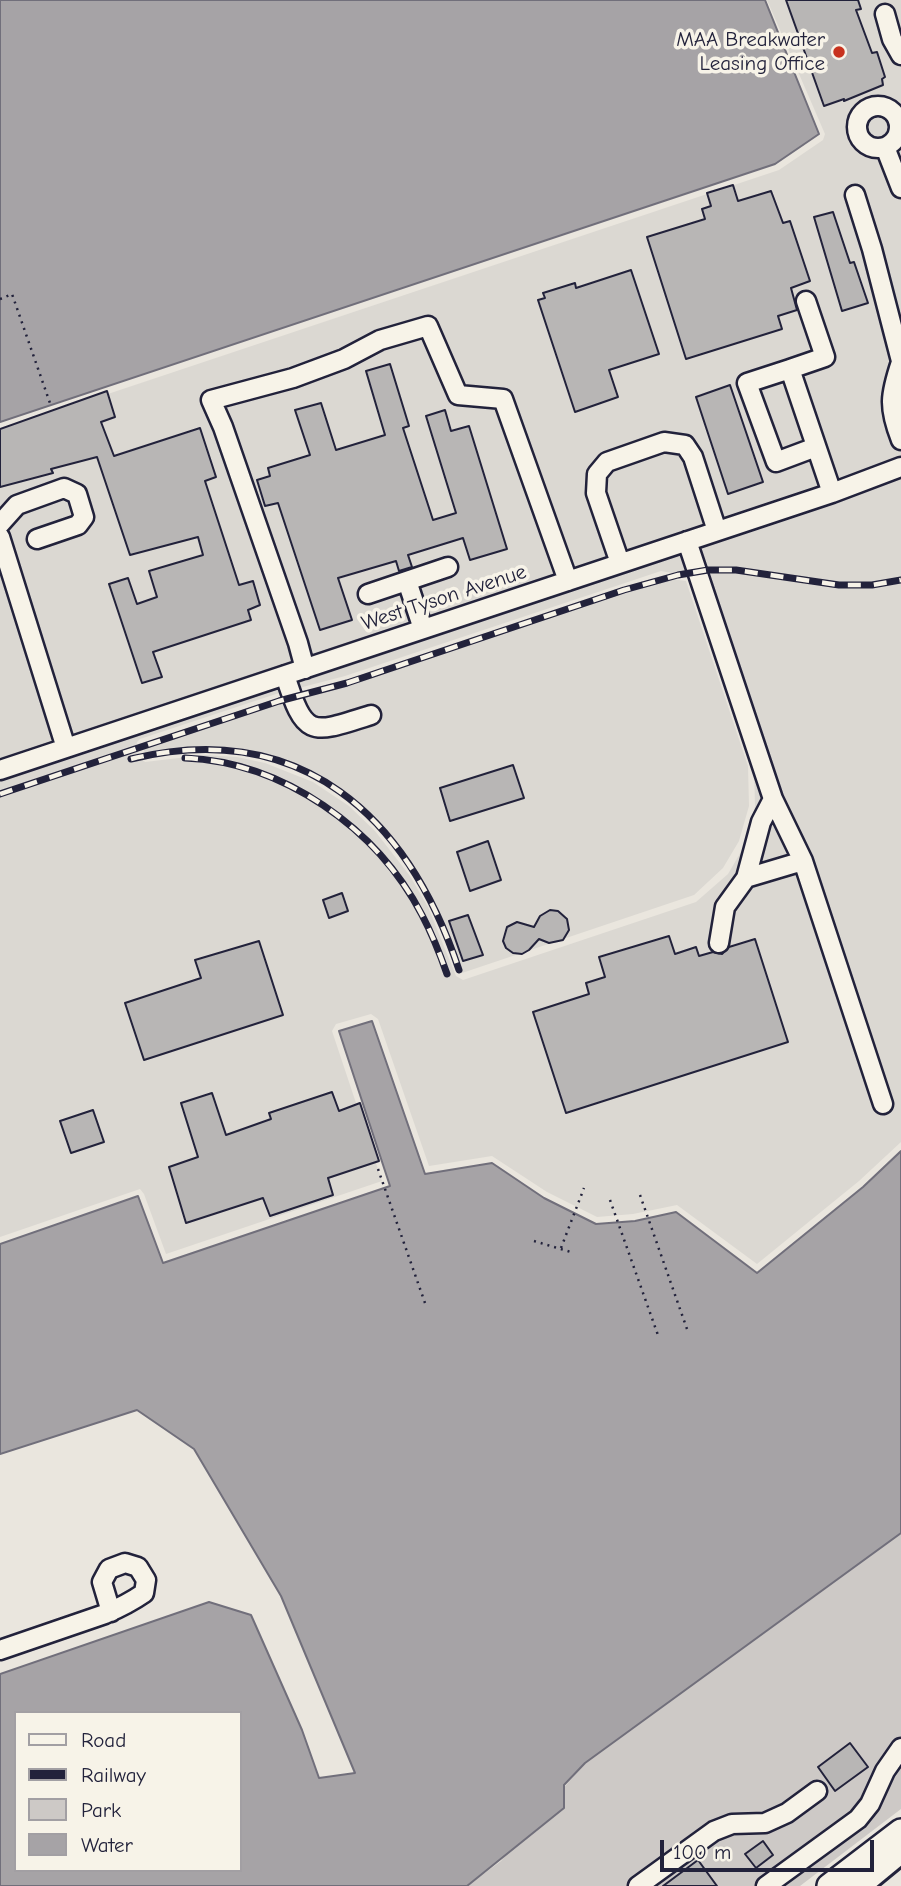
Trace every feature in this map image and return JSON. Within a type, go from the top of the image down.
[{"type":"highway","points":[[856,1886],[901,1849]]},
{"type":"main road","points":[[830,1886],[901,1831]]},
{"type":"street","points":[[885,14],[892,39],[901,55]]},
{"type":"street","points":[[884,147],[897,164],[901,185]]},
{"type":"street","points":[[855,195],[872,248],[901,362],[894,385],[891,411],[901,440]]},
{"type":"street","points":[[806,301],[825,357],[747,383],[776,462],[816,447]]},
{"type":"street","points":[[305,669],[223,427],[211,400],[293,379],[344,359],[380,340],[428,326],[458,395],[503,399],[568,581]]},
{"type":"street","points":[[790,369],[832,493]]},
{"type":"street","points":[[620,564],[596,493],[597,474],[607,461],[664,442],[685,445],[693,457],[717,531]]},
{"type":"street","name":"West Tyson Avenue","points":[[0,770],[832,493],[901,467]]},
{"type":"street","points":[[0,524],[17,505],[64,488],[77,494],[84,517],[78,525],[37,539]]},
{"type":"street","points":[[0,537],[66,748]]},
{"type":"street","points":[[687,541],[773,799],[803,861],[883,1104]]},
{"type":"street","points":[[368,594],[447,567]]},
{"type":"street","points":[[407,581],[423,629]]},
{"type":"street","points":[[285,675],[296,709],[312,727],[327,729],[371,715]]},
{"type":"street","points":[[719,943],[725,907],[746,877],[761,822],[773,799]]},
{"type":"street","points":[[746,877],[803,861]]},
{"type":"street","points":[[0,1650],[111,1612]]},
{"type":"street","points":[[766,1886],[858,1819],[870,1804],[885,1771],[901,1748]]},
{"type":"street","points":[[638,1886],[714,1830],[732,1824],[765,1822],[787,1813],[817,1791]]},
{"type":"path","points":[[0,299],[12,294],[51,406]]},
{"type":"path","points":[[378,1169],[425,1303]]},
{"type":"path","points":[[561,1248],[584,1188]]},
{"type":"path","points":[[640,1195],[687,1329]]},
{"type":"path","points":[[610,1200],[659,1338]]},
{"type":"path","points":[[534,1241],[574,1253]]},
{"type":"shaded area","points":[[767,0],[901,0],[901,1142],[859,1181],[757,1264],[677,1205],[633,1214],[597,1217],[547,1192],[492,1156],[429,1166],[378,1019],[371,1014],[336,1024],[332,1031],[382,1181],[166,1254],[140,1189],[0,1237],[0,779],[841,498],[0,762],[0,430],[779,170],[823,140],[825,134]],"holes":[[[661,571],[689,576],[754,764],[755,806],[745,845],[728,874],[696,902],[463,980],[456,976],[428,907],[410,876],[375,831],[349,806],[313,782],[265,763],[237,757],[204,755],[145,762],[136,749],[140,739],[276,694],[345,676]]]},
{"type":"shaded area","points":[[664,578],[686,581],[748,766],[749,806],[739,841],[723,868],[694,895],[462,973],[434,904],[416,872],[379,826],[353,801],[316,775],[266,756],[237,750],[204,748],[146,755],[142,746],[279,701],[347,683]]},
{"type":"green space","points":[[901,1533],[901,1809],[800,1886],[467,1886],[501,1861],[585,1763]]},
{"type":"water","points":[[0,0],[765,0],[819,134],[775,164],[0,422]]},
{"type":"water","points":[[372,1021],[425,1174],[492,1163],[544,1198],[596,1224],[635,1221],[676,1212],[757,1273],[863,1187],[901,1151],[901,1533],[585,1763],[564,1785],[564,1808],[467,1886],[0,1886],[0,1674],[209,1602],[251,1615],[302,1730],[319,1778],[355,1773],[281,1596],[194,1449],[137,1410],[0,1454],[0,1244],[138,1196],[163,1263],[390,1186],[339,1031]]},
{"type":"building","name":"MAA Breakwater Leasing Office","points":[[786,0],[858,0],[861,9],[856,10],[872,53],[877,52],[885,77],[882,79],[883,85],[824,106]]},
{"type":"building","points":[[733,185],[738,201],[771,191],[783,223],[790,221],[810,281],[791,288],[797,310],[778,316],[782,329],[686,359],[647,237],[705,219],[702,209],[711,206],[707,193]]},
{"type":"building","points":[[833,212],[850,263],[854,262],[868,303],[842,311],[814,217]]},
{"type":"building","points":[[631,270],[659,354],[609,370],[618,397],[575,412],[538,300],[545,298],[543,293],[575,283],[576,288]]},
{"type":"building","points":[[390,364],[409,426],[403,428],[433,520],[456,513],[426,416],[445,410],[451,431],[469,426],[507,549],[470,560],[463,538],[408,555],[412,567],[399,571],[396,561],[338,578],[352,620],[320,630],[278,503],[265,506],[257,480],[270,476],[268,468],[310,455],[295,410],[321,403],[336,450],[385,435],[366,371]]},
{"type":"building","points":[[730,385],[763,482],[728,494],[696,397]]},
{"type":"building","points":[[107,391],[115,417],[101,422],[114,456],[200,428],[216,477],[205,481],[239,585],[253,581],[260,605],[248,610],[251,620],[153,652],[162,677],[142,683],[109,584],[128,578],[137,604],[157,597],[149,571],[203,555],[198,537],[130,555],[97,457],[51,469],[53,473],[0,487],[0,429]]},
{"type":"building","points":[[513,765],[524,798],[450,821],[440,788]]},
{"type":"building","points":[[488,841],[501,880],[470,891],[457,852]]},
{"type":"building","points":[[342,893],[348,911],[329,918],[323,900]]},
{"type":"building","points":[[550,910],[558,911],[567,919],[569,930],[563,940],[549,943],[539,939],[522,954],[513,953],[506,948],[503,941],[507,927],[517,922],[534,927],[540,916]]},
{"type":"building","points":[[468,915],[483,955],[463,961],[449,921]]},
{"type":"building","points":[[669,936],[675,954],[696,947],[699,956],[713,952],[722,954],[729,947],[755,939],[788,1042],[566,1113],[533,1012],[589,994],[586,983],[605,977],[599,957]]},
{"type":"building","points":[[259,941],[283,1015],[144,1060],[125,1003],[201,978],[195,960]]},
{"type":"building","points":[[332,1092],[339,1111],[360,1103],[379,1161],[328,1178],[333,1195],[270,1216],[263,1198],[186,1223],[169,1167],[198,1157],[181,1103],[212,1093],[226,1135],[271,1119],[269,1113]]},
{"type":"building","points":[[93,1110],[104,1142],[71,1153],[60,1121]]},
{"type":"building","points":[[850,1743],[868,1767],[835,1791],[818,1767]]},
{"type":"building","points":[[763,1841],[773,1855],[756,1868],[745,1854]]},
{"type":"building","points":[[698,1860],[717,1886],[663,1886]]},
{"type":"railway","points":[[0,794],[279,701],[347,683],[624,590],[678,575],[708,570],[736,570],[839,585],[872,585],[901,580]]},
{"type":"railway","points":[[131,759],[192,750],[247,753],[296,767],[340,791],[378,825],[410,866],[437,915],[459,970]]},
{"type":"railway","points":[[185,758],[221,762],[257,772],[291,786],[323,805],[353,828],[380,854],[403,883],[426,922],[447,974]]},
{"type":"place","name":"MAA Breakwater Leasing Office","points":[[839,52]]}]
